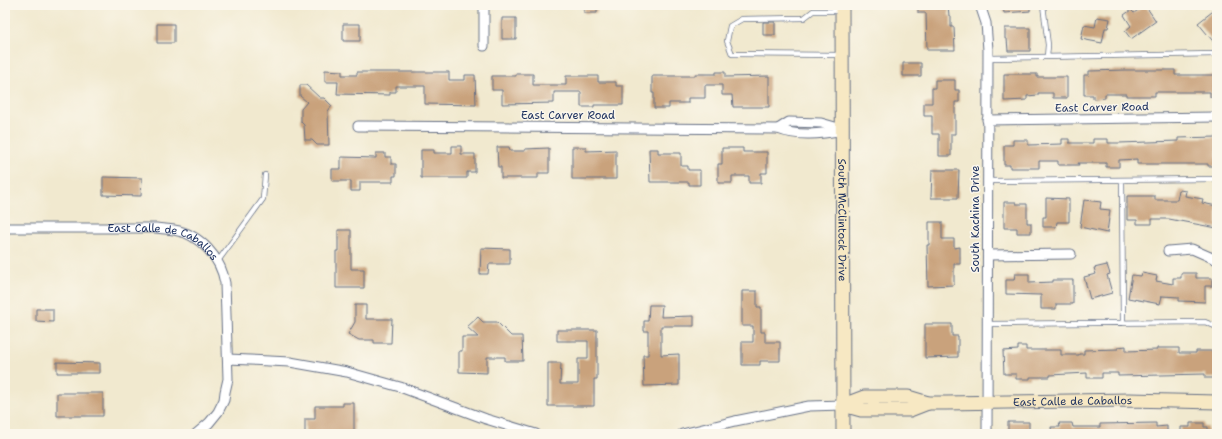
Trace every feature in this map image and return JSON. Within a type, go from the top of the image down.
[{"type":"main road","name":"South McClintock Drive","points":[[842,8],[843,434]]},
{"type":"main road","name":"East Calle de Caballos","points":[[843,405],[864,397],[908,397],[928,403],[1129,400],[1217,402]]},
{"type":"street","points":[[484,5],[484,46]]},
{"type":"street","name":"South Kachina Drive","points":[[980,5],[986,23],[988,58],[987,434]]},
{"type":"street","name":"East Carver Road","points":[[987,120],[1217,117]]},
{"type":"street","name":"East Carver Road","points":[[358,126],[778,129],[789,122],[821,123],[843,130]]},
{"type":"street","name":"East Calle de Caballos","points":[[5,228],[156,228],[175,230],[187,234],[199,241],[212,253],[218,261],[226,283],[228,379],[224,400],[218,412],[210,423],[196,434]]},
{"type":"street","points":[[1168,251],[1192,249],[1217,260]]},
{"type":"street","points":[[988,255],[1071,254]]},
{"type":"street","points":[[228,359],[290,362],[347,372],[400,387],[486,419],[536,434]]},
{"type":"street","points":[[682,434],[735,421],[809,406],[843,405]]},
{"type":"lane","points":[[1043,5],[1048,45],[1047,57]]},
{"type":"lane","points":[[842,8],[813,11],[804,18],[742,19],[730,26],[728,41],[732,54],[842,54]]},
{"type":"lane","points":[[988,58],[1217,54]]},
{"type":"lane","points":[[218,261],[263,199],[265,175]]},
{"type":"lane","points":[[987,181],[1217,179]]},
{"type":"lane","points":[[1122,181],[1123,323]]},
{"type":"lane","points":[[987,324],[1205,322],[1217,328]]},
{"type":"building","points":[[584,5],[597,5],[597,13],[584,13]]},
{"type":"building","points":[[918,5],[948,5],[949,16],[951,16],[951,27],[954,27],[955,50],[927,50],[926,13],[918,13]]},
{"type":"building","points":[[1003,5],[1030,5],[1030,11],[1004,13]]},
{"type":"building","points":[[1145,5],[1156,21],[1131,39],[1125,31],[1131,26],[1124,15],[1131,10],[1134,13]]},
{"type":"building","points":[[1217,8],[1217,46],[1198,23]]},
{"type":"building","points":[[1097,17],[1110,19],[1108,28],[1105,28],[1102,43],[1081,39],[1084,25],[1095,27]]},
{"type":"building","points":[[502,18],[516,18],[516,39],[502,39]]},
{"type":"building","points":[[763,22],[775,22],[775,35],[763,35]]},
{"type":"building","points":[[157,24],[174,24],[174,43],[157,43]]},
{"type":"building","points":[[343,24],[360,24],[360,41],[343,41]]},
{"type":"building","points":[[1005,28],[1030,28],[1030,51],[1008,51],[1007,39],[1005,39]]},
{"type":"building","points":[[903,63],[921,63],[921,76],[903,76]]},
{"type":"building","points":[[325,70],[342,71],[342,75],[357,75],[357,72],[449,72],[449,80],[465,80],[465,75],[475,75],[476,105],[425,104],[425,86],[396,86],[396,92],[390,92],[390,95],[337,94],[338,82],[325,82]]},
{"type":"building","points":[[1175,70],[1175,75],[1217,75],[1217,97],[1210,97],[1210,92],[1155,92],[1155,96],[1105,94],[1105,98],[1093,99],[1093,95],[1084,95],[1084,75],[1089,75],[1089,71]]},
{"type":"building","points":[[716,72],[725,72],[725,77],[769,76],[769,107],[733,107],[732,95],[722,95],[722,85],[705,85],[705,98],[688,98],[688,103],[669,103],[669,108],[654,108],[652,76],[695,76],[695,74],[716,74]]},
{"type":"building","points":[[516,74],[533,74],[533,85],[566,85],[566,76],[598,76],[598,82],[616,82],[616,86],[623,86],[623,105],[594,105],[594,107],[581,107],[581,92],[554,92],[554,103],[502,104],[502,90],[492,90],[492,76],[516,76]]},
{"type":"building","points":[[1004,74],[1037,74],[1037,77],[1067,77],[1067,98],[1053,98],[1053,93],[1038,93],[1038,95],[1027,96],[1027,100],[1004,101]]},
{"type":"building","points":[[935,80],[955,80],[955,90],[959,90],[959,102],[955,102],[955,134],[951,134],[951,156],[939,156],[939,134],[932,134],[932,116],[924,116],[924,103],[932,103],[932,88],[935,88]]},
{"type":"building","points":[[300,85],[306,85],[320,98],[324,98],[332,106],[328,111],[329,145],[317,145],[312,140],[305,140],[304,125],[301,122],[301,109],[307,102],[300,96]]},
{"type":"building","points":[[1217,137],[1217,166],[1208,166],[1208,164],[1137,164],[1137,159],[1119,160],[1119,167],[1106,167],[1106,163],[1058,165],[1058,161],[1039,161],[1039,168],[1010,168],[1010,165],[1004,165],[1004,145],[1013,145],[1013,140],[1028,140],[1028,145],[1062,144],[1062,139],[1069,139],[1069,143],[1093,143],[1093,139],[1108,139],[1108,143],[1119,143],[1178,141],[1178,138]]},
{"type":"building","points":[[452,146],[461,146],[461,154],[475,154],[475,172],[467,172],[467,178],[421,178],[421,150],[434,150],[434,153],[452,153]]},
{"type":"building","points":[[497,147],[509,147],[510,151],[549,148],[549,173],[538,173],[538,178],[501,178],[501,167],[498,167]]},
{"type":"building","points":[[572,147],[586,147],[586,151],[616,150],[616,179],[572,179]]},
{"type":"building","points":[[722,148],[743,148],[743,152],[767,152],[767,173],[761,173],[761,183],[749,183],[749,176],[732,176],[732,183],[718,183],[718,164],[722,164]]},
{"type":"building","points":[[649,149],[658,149],[658,153],[681,153],[681,166],[688,166],[688,170],[700,170],[700,185],[689,185],[689,182],[650,182]]},
{"type":"building","points":[[376,153],[385,153],[385,157],[391,157],[391,164],[396,164],[396,176],[393,176],[393,182],[360,182],[360,191],[351,191],[351,181],[332,181],[332,169],[341,169],[341,157],[376,158]]},
{"type":"building","points":[[932,170],[959,170],[958,198],[931,198]]},
{"type":"building","points":[[103,177],[142,178],[141,196],[103,195]]},
{"type":"building","points":[[1179,190],[1186,191],[1185,196],[1203,199],[1202,203],[1217,206],[1217,228],[1169,219],[1152,219],[1152,224],[1137,224],[1137,220],[1127,220],[1127,196],[1155,196],[1155,200],[1177,200]]},
{"type":"building","points":[[1046,198],[1069,199],[1069,222],[1057,222],[1056,227],[1043,227],[1043,217],[1046,217]]},
{"type":"building","points":[[1084,200],[1101,202],[1100,209],[1110,210],[1107,233],[1080,227]]},
{"type":"building","points":[[1004,202],[1027,204],[1027,223],[1031,223],[1031,233],[1017,233],[1017,228],[1004,228]]},
{"type":"building","points":[[929,222],[942,222],[942,239],[954,239],[954,248],[960,247],[960,264],[954,264],[954,285],[928,286],[927,245],[929,245]]},
{"type":"building","points":[[338,230],[351,230],[351,269],[364,269],[364,288],[336,288],[336,251],[338,251]]},
{"type":"building","points":[[481,248],[510,249],[510,264],[489,264],[488,274],[480,274]]},
{"type":"building","points":[[1107,265],[1110,274],[1107,275],[1112,293],[1090,299],[1084,277],[1096,274],[1094,268]]},
{"type":"building","points":[[1142,273],[1157,276],[1156,281],[1173,284],[1173,278],[1181,278],[1181,273],[1196,273],[1196,278],[1212,278],[1212,286],[1205,286],[1205,302],[1179,301],[1179,297],[1162,296],[1160,304],[1128,298],[1132,275],[1141,276]]},
{"type":"building","points":[[1015,274],[1029,274],[1029,283],[1053,282],[1053,280],[1073,280],[1073,304],[1056,304],[1056,309],[1041,309],[1041,295],[1006,294],[1006,280],[1014,280]]},
{"type":"building","points":[[742,291],[757,291],[757,307],[761,307],[761,332],[765,332],[765,342],[780,342],[780,361],[760,361],[760,365],[742,365],[742,342],[753,342],[753,326],[742,326]]},
{"type":"building","points":[[355,305],[366,305],[366,319],[392,319],[391,343],[374,343],[374,340],[359,340],[348,334],[355,322]]},
{"type":"building","points":[[649,305],[662,305],[661,317],[694,316],[694,326],[661,326],[661,355],[679,354],[679,385],[644,386],[643,355],[648,355],[648,331],[644,331],[644,321],[648,321]]},
{"type":"building","points":[[36,309],[53,309],[53,322],[36,321]]},
{"type":"building","points":[[478,317],[483,322],[497,322],[511,336],[522,336],[523,361],[505,361],[505,357],[487,357],[487,373],[459,372],[459,351],[462,351],[462,337],[478,337],[467,327]]},
{"type":"building","points":[[925,324],[952,324],[952,336],[958,336],[958,357],[925,358]]},
{"type":"building","points":[[557,330],[597,330],[597,379],[594,379],[594,406],[548,406],[548,363],[561,363],[560,384],[578,384],[578,359],[588,359],[588,341],[557,341]]},
{"type":"building","points":[[1018,346],[1026,346],[1026,350],[1061,350],[1061,355],[1079,355],[1084,354],[1084,350],[1118,349],[1118,347],[1126,346],[1126,351],[1157,350],[1157,348],[1179,348],[1179,353],[1217,351],[1217,378],[1205,378],[1205,374],[1118,376],[1118,373],[1102,373],[1102,378],[1087,378],[1087,373],[1016,379],[1016,374],[1004,374],[1003,351],[1018,350]]},
{"type":"building","points":[[57,362],[100,363],[100,373],[57,373]]},
{"type":"building","points":[[57,393],[103,393],[103,416],[57,416]]},
{"type":"building","points":[[343,403],[354,403],[354,434],[305,434],[305,419],[315,419],[315,406],[343,406]]},
{"type":"building","points":[[1008,422],[1029,422],[1029,434],[1008,434]]},
{"type":"building","points":[[1059,423],[1072,423],[1073,427],[1100,427],[1100,424],[1156,423],[1156,427],[1167,426],[1167,434],[1052,434],[1051,427],[1060,427]]},
{"type":"building","points":[[1190,423],[1204,423],[1204,427],[1208,427],[1208,434],[1181,434],[1181,427],[1190,427]]}]
